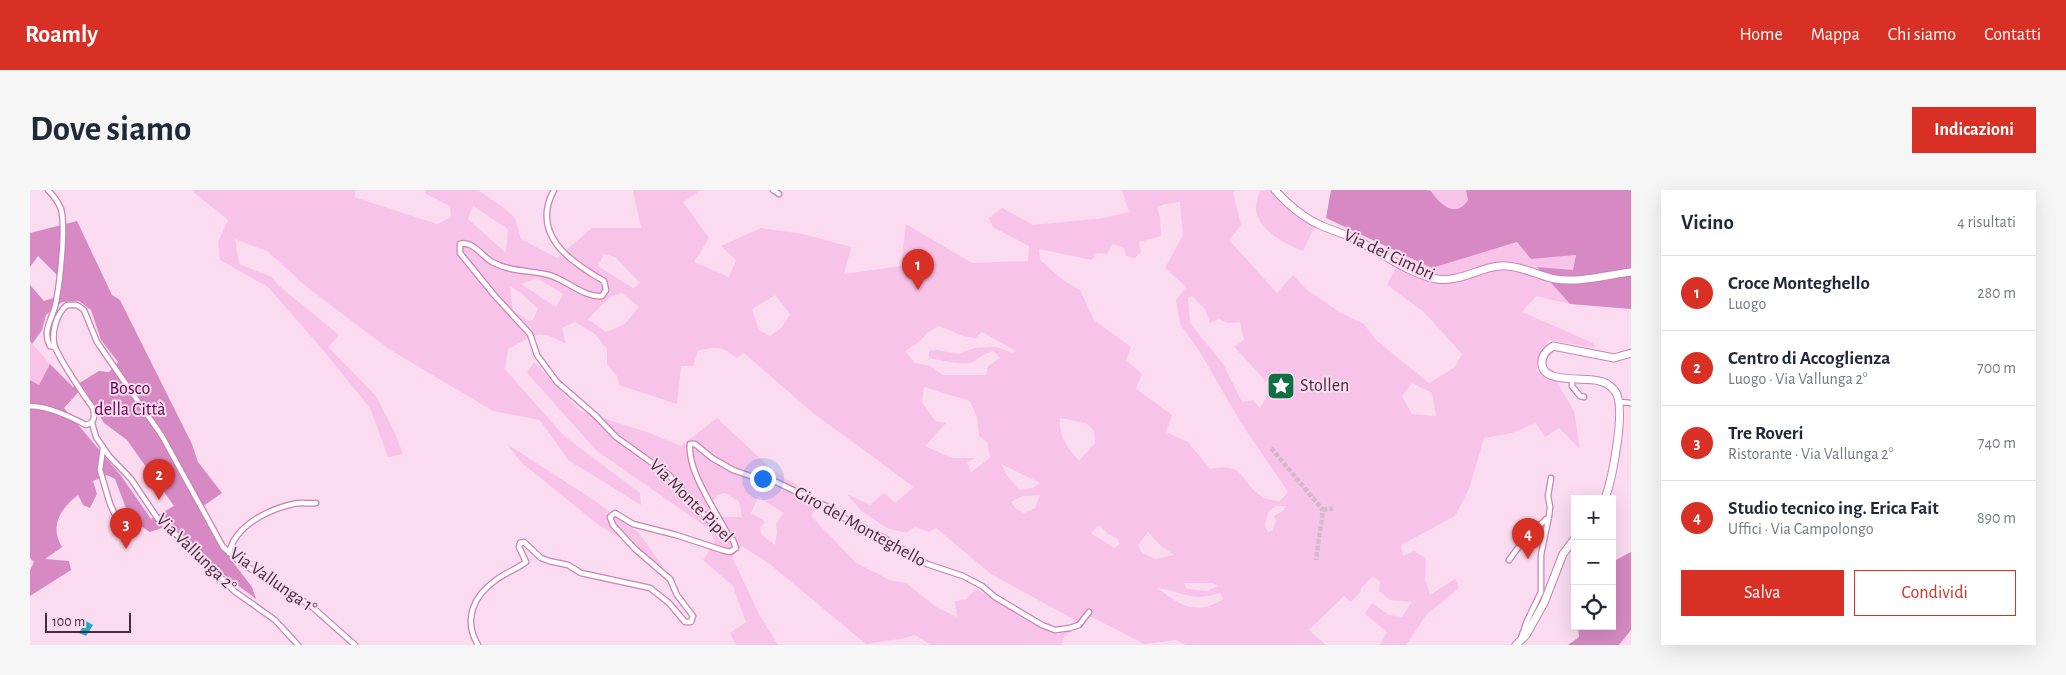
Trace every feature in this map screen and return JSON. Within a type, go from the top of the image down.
[{"type":"main road","name":"Via dei Cimbri","points":[[1275,190],[1318,224],[1347,235],[1424,276],[1437,279],[1453,280],[1490,267],[1505,266],[1519,267],[1556,279],[1573,279],[1631,272]]},
{"type":"main road","points":[[1606,495],[1613,468],[1620,402],[1616,392],[1605,383],[1559,378],[1546,374],[1541,364],[1546,351],[1553,346],[1614,358],[1631,353]]},
{"type":"main road","points":[[1518,644],[1526,635],[1544,603],[1563,554],[1574,540]]},
{"type":"street","points":[[30,406],[54,410],[86,425],[92,423],[94,414],[93,408],[55,347],[50,346],[47,340],[47,332],[56,303],[62,246],[62,217],[58,202],[48,190]]},
{"type":"street","name":"Via Monte Pipel","points":[[478,645],[471,630],[470,621],[474,603],[484,589],[526,562],[519,547],[520,543],[524,542],[541,558],[568,565],[581,572],[650,588],[669,603],[685,622],[691,622],[693,616],[677,595],[670,580],[613,525],[610,516],[615,513],[633,524],[730,552],[736,548],[735,543],[715,528],[669,475],[616,437],[596,416],[557,382],[537,355],[530,334],[460,253],[460,244],[466,242],[484,256],[502,266],[548,275],[562,280],[593,297],[602,296],[606,290],[604,281],[571,260],[547,227],[548,206],[554,190]]},
{"type":"street","points":[[773,190],[779,194]]},
{"type":"street","name":"Via Vallunga 1°","points":[[55,347],[54,329],[63,308],[72,304],[84,310],[97,342],[162,436],[211,527],[230,553],[241,563],[310,605],[355,645]]},
{"type":"street","points":[[1572,378],[1572,386],[1584,398]]},
{"type":"street","points":[[1620,402],[1631,403]]},
{"type":"street","name":"Via Vallunga 2°","points":[[92,423],[96,437],[103,448],[131,479],[158,519],[192,548],[234,591],[275,620],[298,645]]},
{"type":"street","name":"Giro del Monteghello","points":[[729,537],[700,483],[689,451],[690,444],[696,444],[712,458],[733,470],[753,477],[774,481],[826,506],[842,517],[884,538],[927,564],[963,576],[982,586],[995,597],[1042,625],[1055,630],[1070,628],[1079,625],[1089,612]]},
{"type":"street","points":[[103,448],[100,470],[110,504],[119,523]]},
{"type":"street","points":[[1518,644],[1541,592],[1541,555],[1549,516],[1548,496],[1551,478]]},
{"type":"street","points":[[230,553],[235,536],[252,521],[294,504],[316,503]]},
{"type":"street","points":[[1509,560],[1529,533],[1535,527],[1543,524],[1549,516]]},
{"type":"shaded area","points":[[191,190],[356,190],[354,197],[437,224],[451,217],[450,206],[426,194],[424,190],[478,190],[515,218],[521,239],[557,258],[592,228],[641,228],[633,190],[701,190],[683,202],[709,238],[694,262],[729,277],[736,260],[721,246],[761,228],[803,234],[851,247],[844,274],[901,266],[906,224],[972,263],[1028,261],[1029,246],[993,227],[989,218],[1002,208],[1033,225],[1104,218],[1129,212],[1122,190],[1236,190],[1233,193],[1241,225],[1229,240],[1277,293],[1293,275],[1307,290],[1341,313],[1364,324],[1376,340],[1429,383],[1455,367],[1462,354],[1424,312],[1387,285],[1402,254],[1432,268],[1517,242],[1531,259],[1576,255],[1573,270],[1538,267],[1570,304],[1536,296],[1522,312],[1593,343],[1596,348],[1548,340],[1536,371],[1557,382],[1574,411],[1580,449],[1559,428],[1545,437],[1536,423],[1512,433],[1484,438],[1469,489],[1455,516],[1401,545],[1403,556],[1414,551],[1426,558],[1425,579],[1430,595],[1455,579],[1459,588],[1426,615],[1406,645],[1380,645],[1387,632],[1365,614],[1372,603],[1389,615],[1402,617],[1412,602],[1390,600],[1379,591],[1380,581],[1372,577],[1351,602],[1344,596],[1309,630],[1326,645],[1186,645],[1176,640],[1144,644],[1090,616],[1064,637],[1061,645],[931,645],[915,635],[866,644],[771,565],[742,546],[732,557],[760,616],[778,645],[736,645],[730,633],[746,622],[733,586],[703,560],[714,543],[712,531],[597,451],[527,373],[534,362],[580,411],[647,432],[681,446],[717,418],[770,468],[822,502],[811,516],[856,563],[890,580],[906,583],[936,607],[957,617],[955,601],[966,599],[976,589],[1058,635],[1075,620],[991,574],[936,528],[929,532],[915,527],[906,533],[887,528],[861,511],[847,494],[870,505],[884,493],[895,503],[914,487],[813,413],[744,353],[737,358],[719,348],[698,351],[693,366],[681,366],[677,404],[619,385],[617,376],[607,364],[607,349],[595,334],[575,322],[562,328],[566,344],[542,334],[531,337],[508,349],[505,369],[564,436],[640,493],[641,505],[568,460],[540,420],[493,411],[389,349],[308,288],[267,251],[235,239],[239,264],[272,277],[278,285],[339,335],[328,347],[376,396],[394,431],[403,454],[388,457],[370,408],[323,350],[268,287],[220,260],[218,242],[228,220]],"holes":[[[1180,202],[1183,235],[1165,268],[1186,287],[1176,300],[1180,324],[1200,352],[1241,423],[1288,492],[1280,501],[1263,497],[1236,470],[1222,467],[1210,469],[1188,442],[1166,432],[1172,415],[1136,389],[1142,374],[1126,360],[1131,347],[1094,320],[1080,290],[1063,280],[1040,260],[1039,249],[1092,260],[1097,253],[1107,254],[1113,244],[1124,248],[1126,256],[1135,258],[1141,252],[1139,242],[1161,236],[1157,207]],[[473,206],[508,229],[506,253],[468,219]],[[604,254],[615,257],[640,283],[633,288],[598,266]],[[537,278],[563,294],[556,307],[521,284]],[[510,286],[538,309],[533,320],[529,321],[513,310]],[[622,293],[639,307],[625,324],[606,332],[588,319],[610,297]],[[775,295],[790,314],[782,327],[770,336],[759,330],[752,309]],[[1192,296],[1205,309],[1210,323],[1219,319],[1228,323],[1240,322],[1244,340],[1234,347],[1268,383],[1269,393],[1260,408],[1253,400],[1242,402],[1223,364],[1190,323],[1188,297]],[[939,326],[963,336],[975,338],[982,332],[1016,351],[1013,353],[996,347],[975,348],[958,354],[937,350],[929,351],[929,358],[963,363],[973,362],[994,351],[1000,358],[988,366],[986,375],[943,375],[930,366],[915,363],[905,351]],[[1412,383],[1432,393],[1436,416],[1412,414],[1402,396]],[[924,387],[970,401],[977,417],[979,436],[988,443],[990,458],[971,472],[967,462],[976,458],[952,458],[925,446],[946,423],[935,421],[922,402]],[[1060,418],[1086,423],[1094,431],[1095,443],[1079,461],[1062,436]],[[1001,464],[1040,483],[1033,488],[1019,490],[1006,474]],[[725,493],[739,501],[742,517],[721,517],[713,501],[717,495]],[[759,495],[763,500],[784,513],[776,524],[775,545],[761,534],[760,527],[765,523],[751,513]],[[1040,495],[1035,508],[1024,513],[1016,509],[1011,502],[1022,496]],[[1276,506],[1286,506],[1283,511],[1274,516],[1276,521],[1272,531],[1268,532],[1265,526],[1268,512]],[[1099,525],[1108,534],[1118,539],[1120,544],[1114,548],[1091,533]],[[1148,532],[1161,546],[1174,555],[1155,559],[1142,553],[1138,545]],[[1184,583],[1213,583],[1218,586],[1207,591],[1187,589]],[[1158,588],[1202,597],[1220,593],[1223,599],[1205,607],[1189,607],[1174,600]]]},
{"type":"shaded area","points":[[1270,190],[1315,226],[1303,251],[1276,237],[1260,221],[1256,208],[1259,193],[1260,191]]},
{"type":"shaded area","points":[[1427,190],[1466,190],[1468,200],[1458,209],[1448,208],[1431,191]]},
{"type":"shaded area","points":[[30,341],[50,364],[39,385],[30,380]]},
{"type":"shaded area","points":[[507,444],[592,499],[639,533],[663,567],[650,561],[639,549],[600,526],[522,463]]},
{"type":"green space","points":[[1331,190],[1427,190],[1431,191],[1443,205],[1448,208],[1458,209],[1468,200],[1466,190],[1631,190],[1631,309],[1570,304],[1537,267],[1573,270],[1576,255],[1531,259],[1517,242],[1432,268],[1326,218]]},
{"type":"green space","name":"Bosco della Città","points":[[77,221],[112,295],[120,300],[192,444],[198,462],[222,493],[199,509],[222,548],[252,587],[256,599],[162,528],[150,532],[130,519],[115,479],[107,475],[93,481],[97,494],[90,508],[83,505],[78,495],[66,506],[59,518],[57,532],[62,547],[45,559],[69,561],[71,570],[30,596],[30,570],[34,562],[30,558],[30,380],[39,385],[50,364],[73,387],[99,371],[109,372],[118,362],[101,340],[91,310],[79,301],[62,302],[46,315],[42,330],[32,344],[30,341],[30,285],[44,301],[59,296],[62,280],[38,256],[30,267],[30,233]],"holes":[[[83,387],[104,423],[127,440],[174,506],[151,519],[122,477],[64,408]]]},
{"type":"green space","points":[[1631,552],[1631,630],[1619,645],[1568,645],[1579,637],[1578,630],[1616,630],[1616,560]]},
{"type":"water","points":[[86,621],[93,625],[86,636],[79,633]]},
{"type":"tunnel","points":[[1271,448],[1323,510],[1316,560]]},
{"type":"tunnel","points":[[1323,510],[1333,508]]},
{"type":"place","name":"Croce Monteghello","points":[[918,290]]},
{"type":"place","name":"Stollen","points":[[1281,386]]},
{"type":"place","name":"Centro di Accoglienza","points":[[159,500]]},
{"type":"place","name":"Tre Roveri","points":[[126,549]]},
{"type":"place","name":"Studio tecnico ing. Erica Fait","points":[[1528,559]]}]
